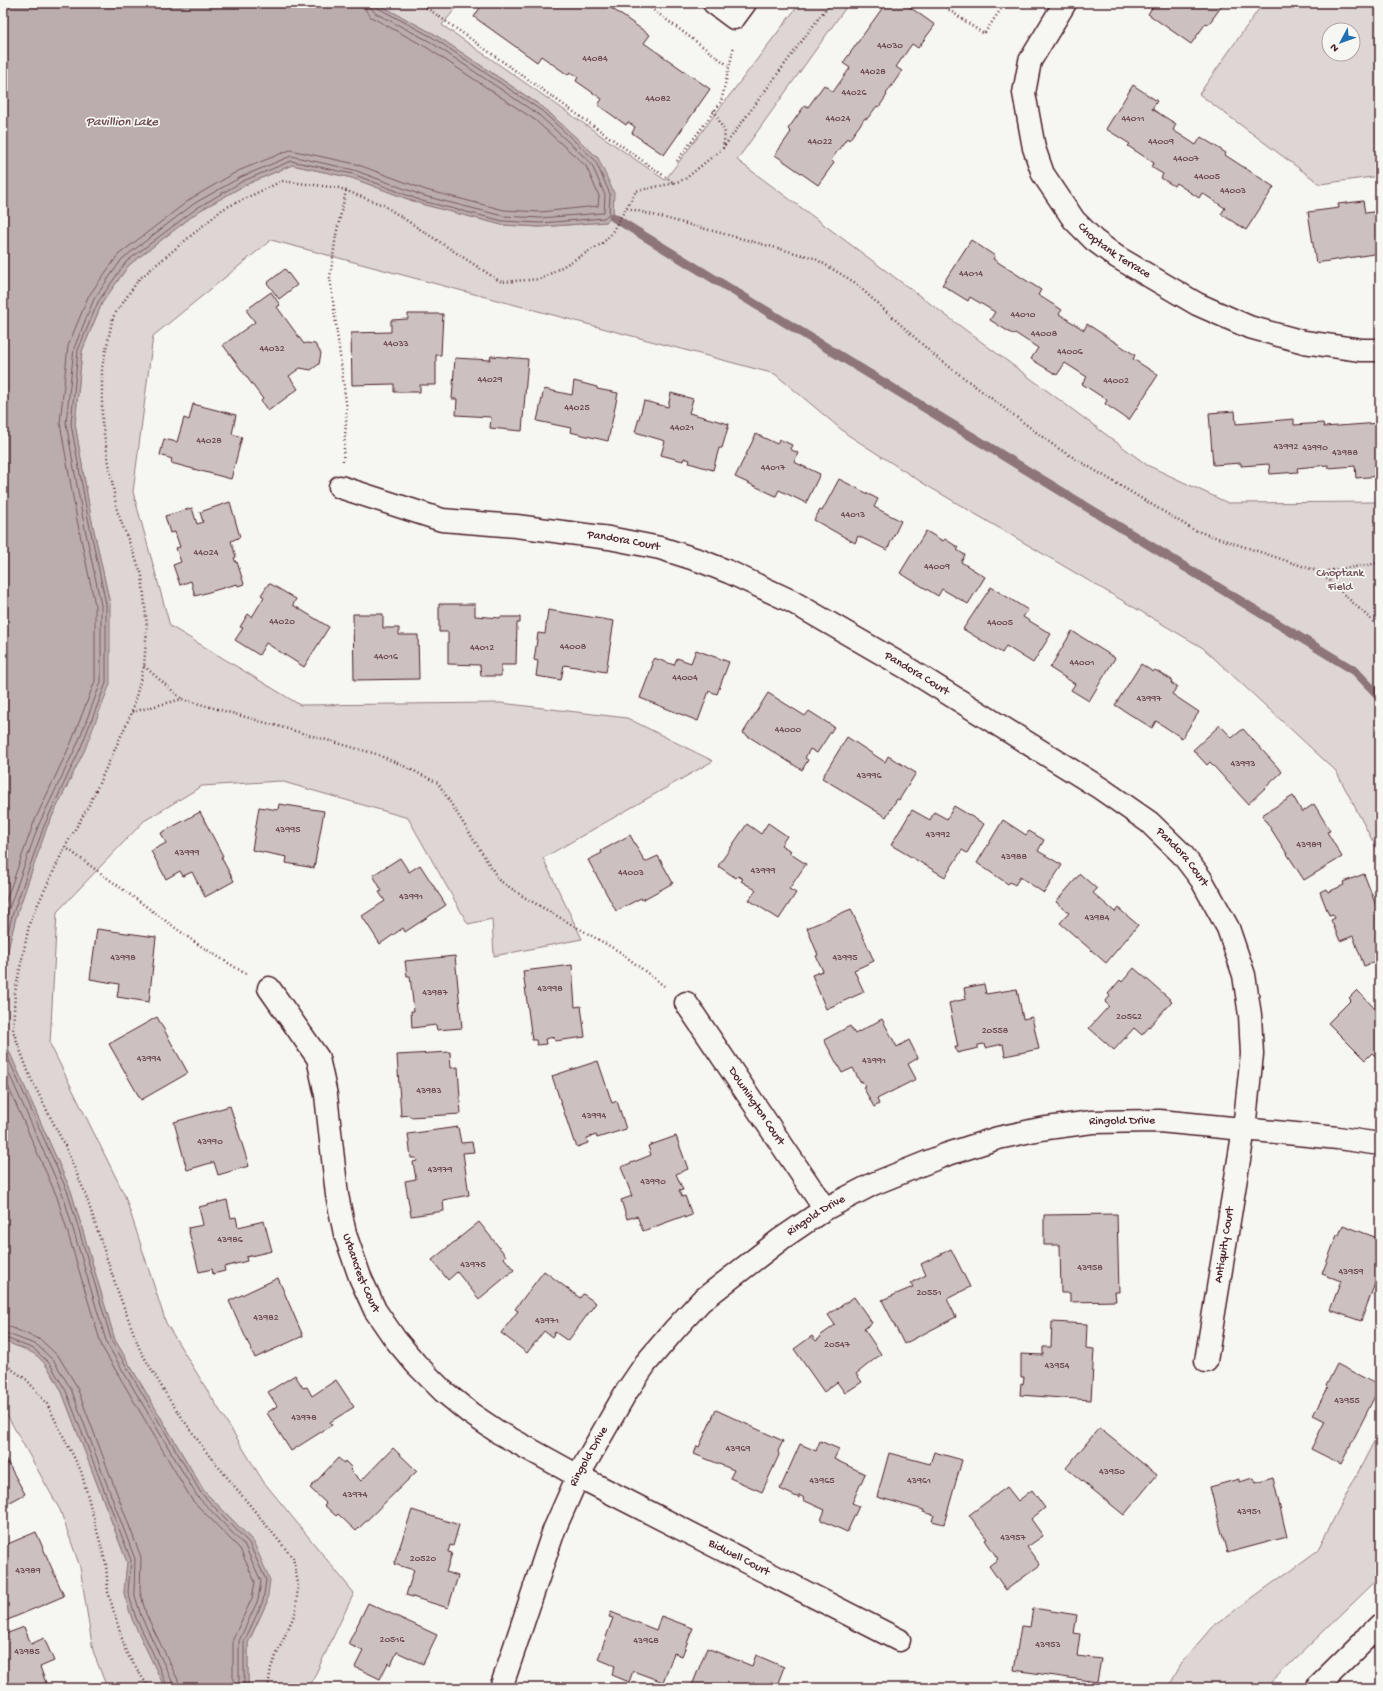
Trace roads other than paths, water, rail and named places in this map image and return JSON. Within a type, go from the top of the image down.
[{"type":"street","points":[[714,3],[739,10]]},
{"type":"street","name":"Choptank Terrace","points":[[1065,3],[1030,61],[1024,93],[1034,148],[1043,174],[1074,220],[1094,240],[1117,257],[1197,304],[1250,327],[1304,342],[1361,350],[1380,350]]},
{"type":"street","name":"Pandora Court","points":[[340,487],[442,520],[516,526],[609,538],[660,548],[729,572],[791,601],[907,668],[1100,788],[1149,822],[1182,854],[1201,879],[1228,928],[1244,975],[1250,1015],[1252,1054],[1244,1128]]},
{"type":"street","name":"Urbancrest Court","points":[[269,988],[318,1058],[326,1095],[336,1195],[345,1234],[360,1277],[375,1310],[395,1340],[416,1364],[443,1391],[470,1414],[498,1432],[578,1476]]},
{"type":"street","name":"Downington Court","points":[[686,1004],[825,1209]]},
{"type":"street","name":"Ringold Drive","points":[[502,1688],[554,1530],[578,1476],[625,1394],[646,1363],[701,1301],[780,1239],[825,1209],[873,1184],[945,1155],[998,1138],[1040,1129],[1092,1122],[1158,1121],[1244,1128],[1380,1144]]},
{"type":"street","name":"Antiquity Court","points":[[1206,1361],[1244,1128]]},
{"type":"street","name":"Bidwell Court","points":[[578,1476],[899,1640]]},
{"type":"street","points":[[1316,1688],[1380,1626]]},
{"type":"water","name":"Pavillion Lake","points":[[3,3],[376,3],[434,34],[544,108],[598,158],[614,193],[613,217],[606,222],[540,227],[502,225],[421,204],[352,178],[292,165],[245,185],[199,211],[129,265],[102,303],[82,351],[75,424],[91,517],[110,604],[110,684],[85,749],[47,827],[16,917],[3,970]]},
{"type":"water","points":[[3,1022],[8,1049],[71,1191],[115,1340],[204,1491],[253,1541],[270,1580],[267,1602],[248,1643],[248,1688],[165,1688],[132,1619],[124,1593],[127,1562],[62,1392],[40,1358],[29,1351],[3,1340]]},
{"type":"waterway","points":[[613,217],[1355,671],[1380,697]]},
{"type":"park label","name":"Choptank Field","points":[[1340,581]]}]
